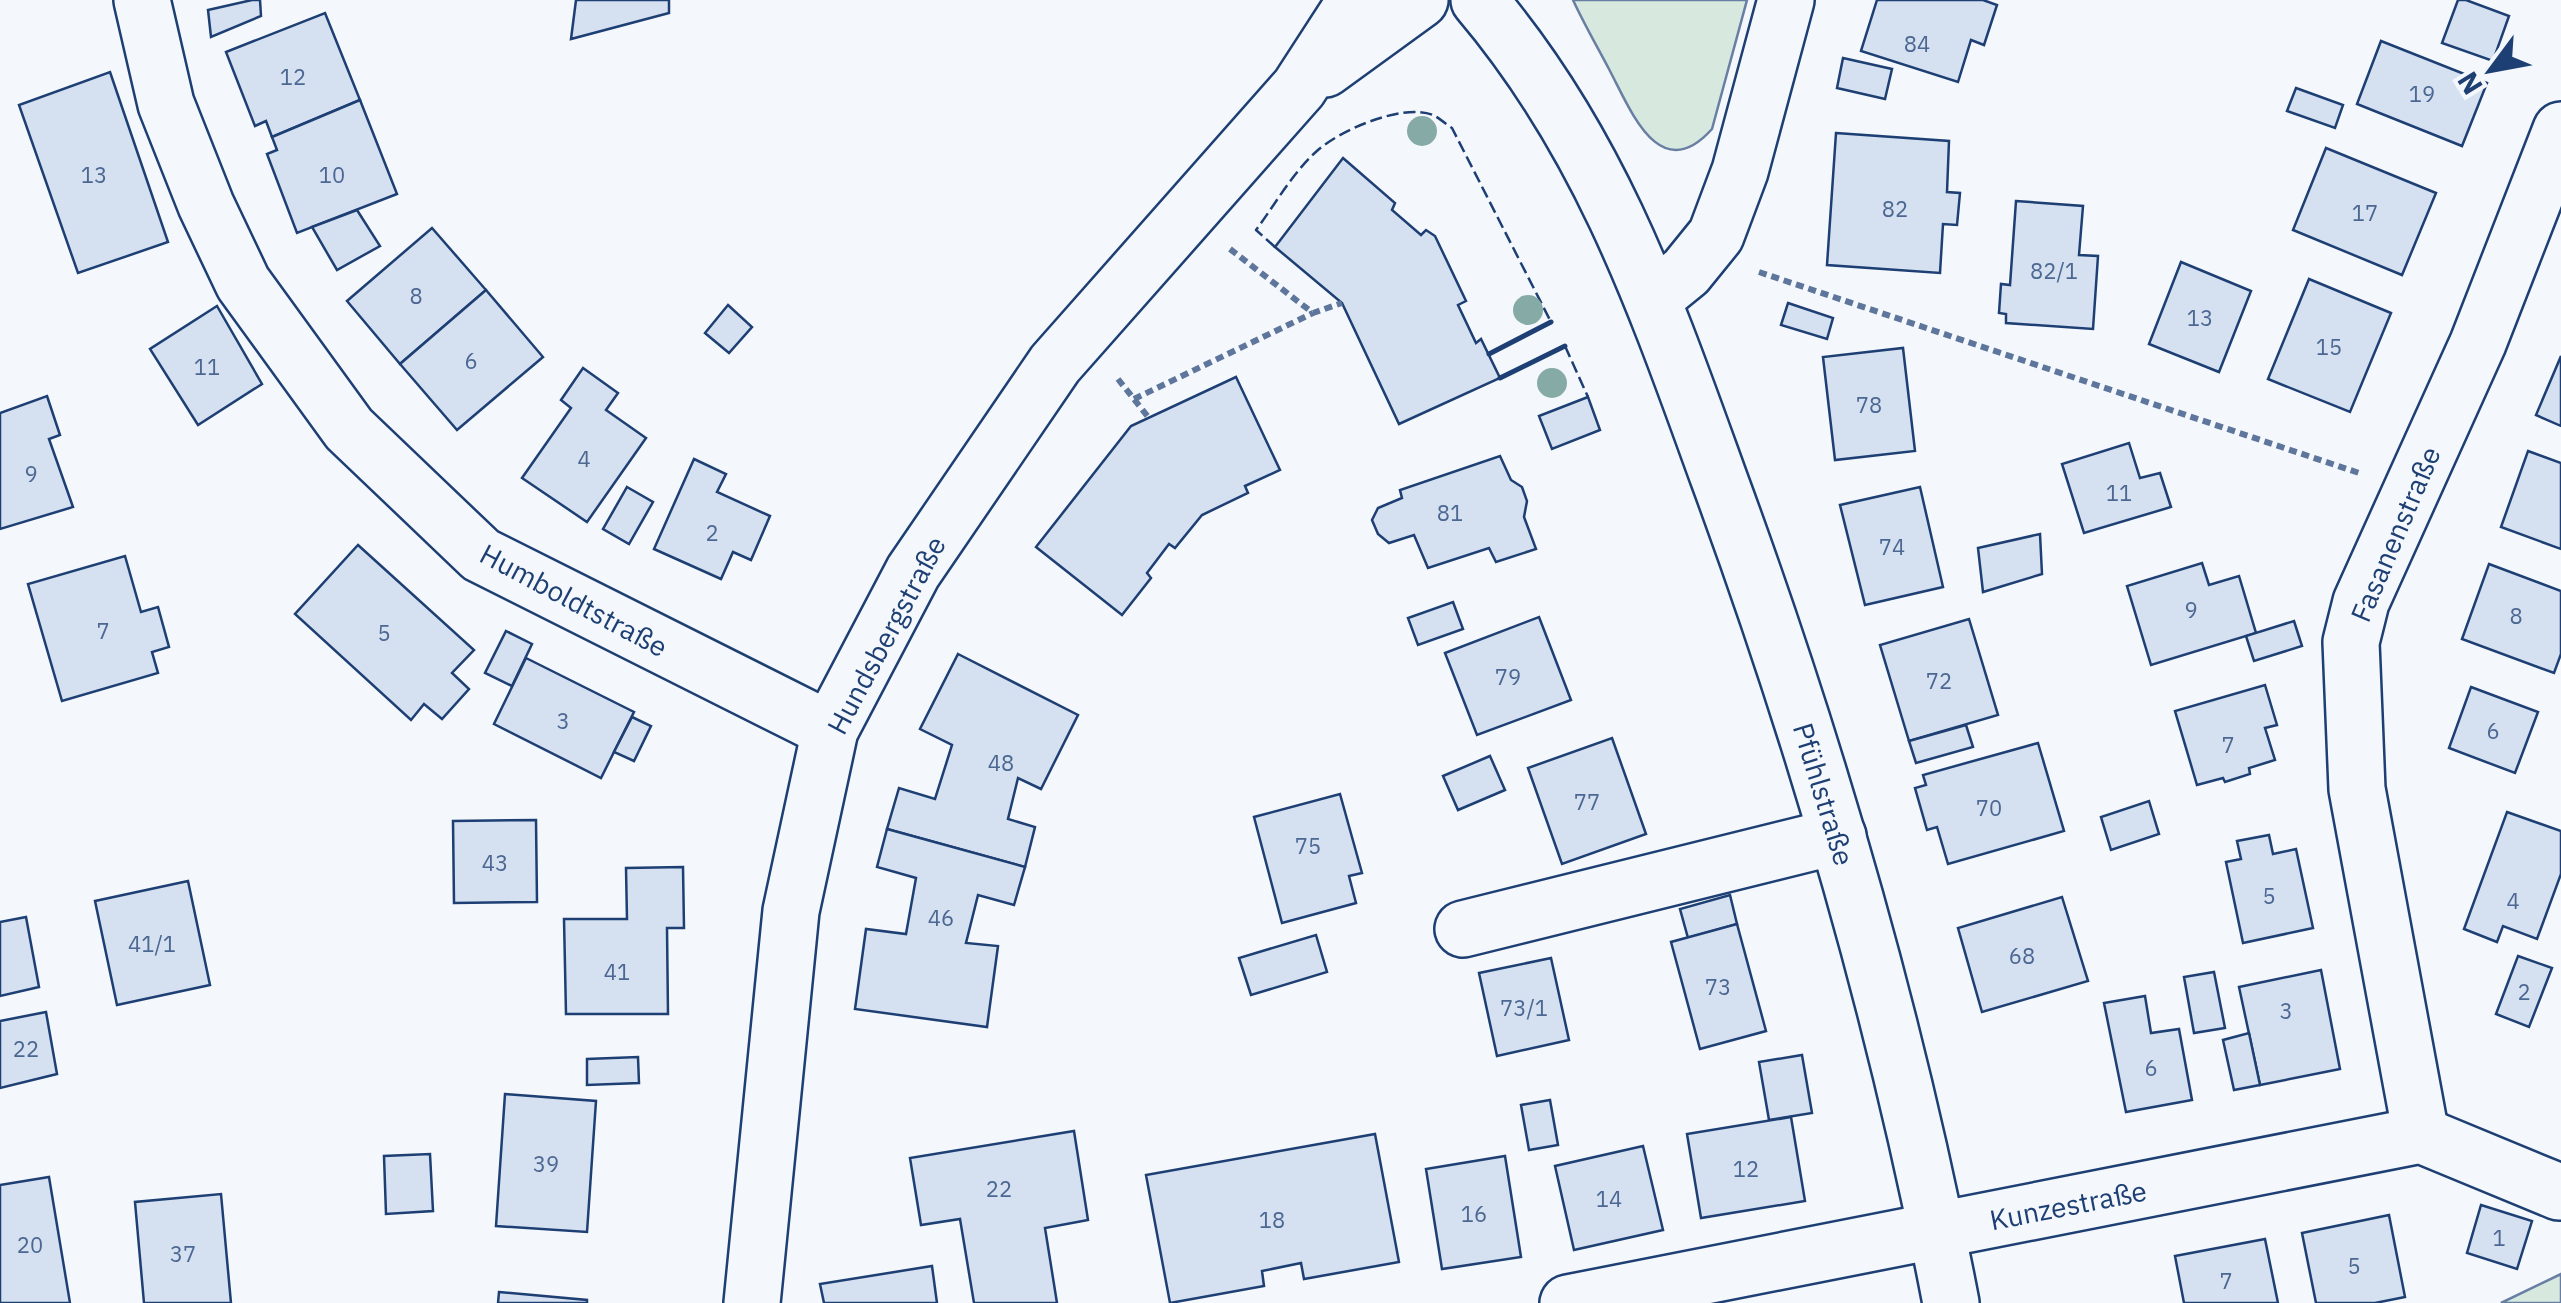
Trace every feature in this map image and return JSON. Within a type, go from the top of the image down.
[{"type":"street","name":"Humboldtstraße","points":[[142,0],[166,104],[206,205],[243,283],[349,429],[480,556],[830,730]]},
{"type":"street","name":"Hundsbergstraße","points":[[752,1303],[791,911],[830,730],[913,572],[1055,364],[1298,88],[1356,0]]},
{"type":"street","name":"Hundsbergstraße","points":[[1298,88],[1420,0]]},
{"type":"street","name":"Pfühlstraße","points":[[1480,0],[1515,42],[1562,112],[1613,204],[1654,298],[1758,582],[1838,836],[1892,1032],[1951,1303]]},
{"type":"street","points":[[1654,298],[1686,272],[1716,236],[1740,172],[1786,0]]},
{"type":"street","name":"Fasanenstraße","points":[[2421,1135],[2357,789],[2351,642],[2361,602],[2478,343],[2561,130]]},
{"type":"street","points":[[1462,929],[1838,836]]},
{"type":"street","points":[[2421,1135],[2560,1192]]},
{"type":"street","name":"Kunzestraße","points":[[1568,1303],[2421,1135]]},
{"type":"path","points":[[1186,214],[1313,313]]},
{"type":"path","points":[[1716,236],[1758,272],[2412,491]]},
{"type":"path","points":[[1134,399],[1313,313],[1342,303]]},
{"type":"shaded area","points":[[1573,0],[1747,0],[1712,129],[1694,145],[1677,150],[1662,147],[1649,137],[1627,105]]},
{"type":"shaded area","points":[[2561,1274],[2561,1303],[2501,1303]]},
{"type":"building","points":[[260,0],[261,16],[211,37],[208,10]]},
{"type":"building","points":[[576,0],[669,0],[669,13],[571,39]]},
{"type":"building","points":[[1877,0],[1983,0],[1997,5],[1984,45],[1971,40],[1958,82],[1861,51]]},
{"type":"building","points":[[2458,0],[2509,16],[2493,61],[2442,43]]},
{"type":"building","points":[[325,13],[360,100],[272,137],[266,121],[255,126],[226,52]]},
{"type":"building","points":[[2381,41],[2487,83],[2462,146],[2357,104]]},
{"type":"building","points":[[1843,58],[1892,69],[1885,99],[1837,88]]},
{"type":"building","points":[[110,72],[168,242],[78,273],[19,105]]},
{"type":"building","points":[[2296,88],[2343,105],[2335,128],[2287,111]]},
{"type":"building","points":[[360,100],[397,194],[297,233],[267,154],[277,150],[272,137]]},
{"type":"building","points":[[1836,133],[1949,141],[1947,192],[1960,193],[1957,225],[1943,224],[1940,273],[1827,265]]},
{"type":"building","points":[[2326,148],[2436,193],[2402,275],[2293,230]]},
{"type":"building","points":[[1343,158],[1395,203],[1392,210],[1421,235],[1426,230],[1435,236],[1466,301],[1458,305],[1476,343],[1481,339],[1500,378],[1399,424],[1342,303],[1275,247]]},
{"type":"building","points":[[2016,201],[2083,206],[2079,255],[2098,256],[2093,329],[2006,323],[2006,314],[1999,313],[2001,284],[2010,285]]},
{"type":"building","points":[[357,210],[380,246],[337,270],[312,227]]},
{"type":"building","points":[[432,228],[486,290],[400,364],[347,301]]},
{"type":"building","points":[[2181,262],[2251,291],[2219,372],[2149,344]]},
{"type":"building","points":[[2309,279],[2391,313],[2350,412],[2268,379]]},
{"type":"building","points":[[486,290],[543,357],[457,430],[400,364]]},
{"type":"building","points":[[1788,303],[1833,318],[1827,339],[1781,325]]},
{"type":"building","points":[[728,305],[752,327],[729,353],[705,333]]},
{"type":"building","points":[[217,306],[262,384],[198,425],[150,349]]},
{"type":"building","points":[[1903,348],[1915,451],[1835,460],[1823,357]]},
{"type":"building","points":[[2561,356],[2561,426],[2536,415]]},
{"type":"building","points":[[583,368],[618,393],[606,410],[646,438],[587,522],[522,478],[571,408],[561,400]]},
{"type":"building","points":[[1236,377],[1280,470],[1245,486],[1248,493],[1202,515],[1175,548],[1169,544],[1147,573],[1151,578],[1122,615],[1036,547],[1131,426]]},
{"type":"building","points":[[47,396],[60,435],[49,439],[73,507],[0,529],[0,413]]},
{"type":"building","points":[[1588,397],[1600,430],[1552,449],[1539,416]]},
{"type":"building","points":[[2129,443],[2140,478],[2160,473],[2171,507],[2084,533],[2062,464]]},
{"type":"building","points":[[2528,451],[2561,463],[2561,549],[2501,527]]},
{"type":"building","points":[[1500,456],[1511,480],[1522,487],[1527,501],[1524,517],[1536,549],[1496,562],[1489,548],[1428,568],[1414,535],[1389,543],[1378,534],[1372,520],[1378,508],[1402,498],[1400,490]]},
{"type":"building","points":[[694,459],[726,474],[717,492],[770,516],[751,560],[733,552],[721,579],[654,549]]},
{"type":"building","points":[[627,487],[653,502],[629,544],[603,529]]},
{"type":"building","points":[[1920,487],[1943,587],[1865,605],[1840,505]]},
{"type":"building","points":[[2040,534],[2042,574],[1983,592],[1978,548]]},
{"type":"building","points":[[358,545],[474,650],[452,673],[469,689],[442,719],[424,704],[411,720],[295,614]]},
{"type":"building","points":[[125,556],[141,612],[158,607],[169,647],[152,652],[158,673],[62,701],[28,584]]},
{"type":"building","points":[[2202,563],[2209,585],[2239,576],[2256,633],[2151,665],[2127,586]]},
{"type":"building","points":[[2489,564],[2561,591],[2561,654],[2554,673],[2462,639]]},
{"type":"building","points":[[1453,602],[1463,629],[1418,645],[1408,618]]},
{"type":"building","points":[[1539,617],[1571,700],[1477,735],[1445,653]]},
{"type":"building","points":[[1969,619],[1998,715],[1909,741],[1880,645]]},
{"type":"building","points":[[2294,621],[2302,646],[2254,661],[2246,636]]},
{"type":"building","points":[[506,631],[532,644],[512,686],[485,673]]},
{"type":"building","points":[[958,654],[1078,715],[1041,789],[1018,778],[1008,819],[1035,827],[1025,867],[887,829],[899,788],[935,799],[952,745],[920,729]]},
{"type":"building","points":[[526,658],[634,712],[601,778],[494,724]]},
{"type":"building","points":[[2265,685],[2277,725],[2265,728],[2275,760],[2249,768],[2250,774],[2197,785],[2175,711]]},
{"type":"building","points":[[2471,687],[2538,712],[2515,773],[2449,748]]},
{"type":"building","points":[[632,717],[651,726],[634,761],[614,752]]},
{"type":"building","points":[[1966,725],[1973,747],[1916,763],[1909,741]]},
{"type":"building","points":[[1612,738],[1646,834],[1562,864],[1528,768]]},
{"type":"building","points":[[2038,743],[2064,831],[1948,864],[1937,827],[1927,830],[1915,788],[1926,785],[1923,775]]},
{"type":"building","points":[[1490,756],[1505,790],[1458,810],[1443,776]]},
{"type":"building","points":[[1340,794],[1362,873],[1349,876],[1356,903],[1282,923],[1254,817]]},
{"type":"building","points":[[2149,801],[2159,834],[2111,850],[2101,817]]},
{"type":"building","points":[[2507,812],[2561,831],[2561,874],[2537,939],[2503,926],[2497,942],[2464,929]]},
{"type":"building","points":[[536,820],[537,902],[454,903],[453,821]]},
{"type":"building","points":[[887,829],[1025,867],[1014,905],[978,895],[966,943],[998,946],[987,1027],[855,1009],[866,929],[906,934],[916,878],[877,867]]},
{"type":"building","points":[[2269,835],[2273,854],[2296,849],[2313,928],[2243,943],[2226,862],[2241,859],[2237,841]]},
{"type":"building","points":[[683,867],[684,928],[667,928],[668,1014],[566,1014],[564,919],[627,919],[626,868]]},
{"type":"building","points":[[188,881],[210,985],[117,1005],[95,901]]},
{"type":"building","points":[[1730,895],[1737,924],[1688,938],[1680,909]]},
{"type":"building","points":[[2062,897],[2088,981],[1982,1012],[1958,928]]},
{"type":"building","points":[[26,917],[39,987],[0,996],[0,922]]},
{"type":"building","points":[[1737,924],[1766,1031],[1700,1049],[1671,942]]},
{"type":"building","points":[[1316,935],[1327,972],[1251,995],[1239,958]]},
{"type":"building","points":[[2518,956],[2552,968],[2529,1027],[2496,1014]]},
{"type":"building","points":[[1551,958],[1569,1040],[1497,1056],[1479,973]]},
{"type":"building","points":[[2321,970],[2340,1069],[2260,1085],[2239,987]]},
{"type":"building","points":[[2214,972],[2225,1028],[2194,1033],[2184,977]]},
{"type":"building","points":[[2145,996],[2151,1033],[2179,1029],[2192,1100],[2126,1112],[2104,1003]]},
{"type":"building","points":[[46,1012],[57,1074],[0,1088],[0,1021]]},
{"type":"building","points":[[2249,1033],[2260,1085],[2234,1090],[2223,1040]]},
{"type":"building","points":[[1802,1055],[1812,1113],[1769,1120],[1759,1062]]},
{"type":"building","points":[[638,1057],[639,1083],[587,1085],[587,1059]]},
{"type":"building","points":[[505,1094],[596,1101],[587,1232],[496,1226]]},
{"type":"building","points":[[1550,1100],[1558,1145],[1529,1150],[1521,1105]]},
{"type":"building","points":[[1791,1117],[1805,1201],[1701,1218],[1687,1134]]},
{"type":"building","points":[[1074,1131],[1088,1220],[1045,1228],[1057,1303],[974,1303],[960,1219],[921,1225],[910,1158]]},
{"type":"building","points":[[1375,1134],[1399,1262],[1304,1279],[1301,1263],[1262,1271],[1264,1286],[1170,1303],[1146,1175]]},
{"type":"building","points":[[1643,1146],[1663,1230],[1574,1250],[1555,1166]]},
{"type":"building","points":[[430,1154],[433,1211],[386,1214],[384,1156]]},
{"type":"building","points":[[1505,1156],[1521,1257],[1442,1269],[1426,1169]]},
{"type":"building","points":[[49,1177],[70,1303],[0,1303],[0,1185]]},
{"type":"building","points":[[221,1194],[231,1303],[144,1303],[135,1202]]},
{"type":"building","points":[[2481,1205],[2532,1221],[2517,1269],[2467,1253]]},
{"type":"building","points":[[2389,1215],[2405,1297],[2375,1303],[2316,1303],[2302,1233]]},
{"type":"building","points":[[2265,1239],[2278,1303],[2184,1303],[2175,1256]]},
{"type":"building","points":[[932,1266],[937,1303],[824,1303],[820,1284]]},
{"type":"building","points":[[499,1292],[587,1300],[587,1303],[498,1303]]},
{"type":"fence","points":[[1275,247],[1256,230],[1318,150],[1372,120],[1405,113],[1433,115],[1452,128],[1551,322]]},
{"type":"fence","points":[[1565,346],[1588,397]]},
{"type":"wall","points":[[1489,354],[1551,322]]},
{"type":"wall","points":[[1500,378],[1565,346]]}]
